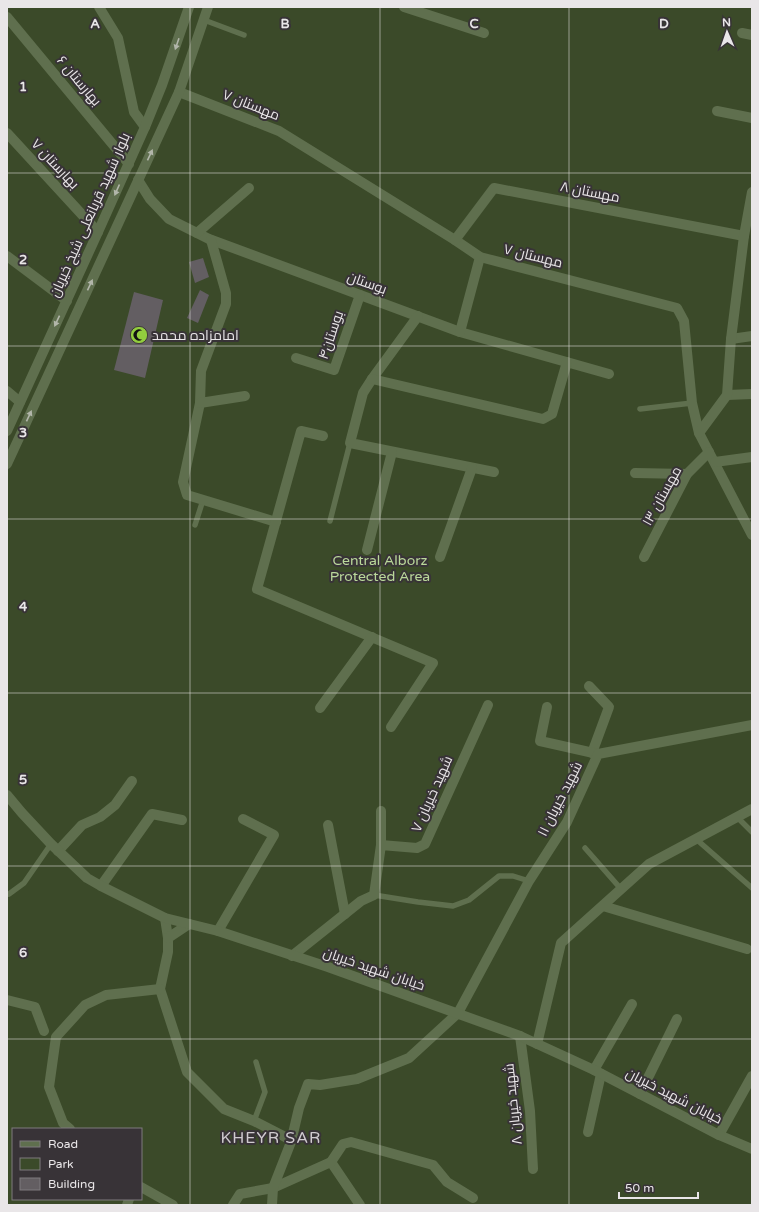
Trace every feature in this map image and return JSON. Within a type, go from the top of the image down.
[{"type":"street","points":[[98,7],[118,38],[134,112],[145,127]]},
{"type":"street","name":"بلوار شهید قربانعلی شیخ خیریان","points":[[7,431],[145,127],[162,85],[189,7]]},
{"type":"street","points":[[7,464],[179,92],[208,7]]},
{"type":"street","points":[[404,7],[484,33]]},
{"type":"street","name":"بهارستان ۶","points":[[7,17],[129,164]]},
{"type":"street","name":"مهستان ۷","points":[[179,92],[280,131],[480,257],[677,308],[684,321],[692,403],[700,433],[752,535]]},
{"type":"street","points":[[717,111],[752,118]]},
{"type":"street","name":"بهارستان ۷","points":[[7,133],[98,232]]},
{"type":"street","name":"بوستان","points":[[138,180],[150,199],[169,219],[211,240],[460,332],[609,374]]},
{"type":"street","points":[[197,233],[250,188]]},
{"type":"street","name":"مهستان ۸","points":[[455,240],[494,188],[744,236]]},
{"type":"street","points":[[700,433],[727,395],[731,338],[744,236],[752,192]]},
{"type":"street","points":[[211,240],[226,293],[226,304],[201,370],[200,403],[183,482],[187,495],[276,522]]},
{"type":"street","points":[[7,256],[67,301],[80,307]]},
{"type":"street","points":[[460,332],[480,257]]},
{"type":"street","name":"بوستان۴","points":[[296,358],[334,370],[360,295]]},
{"type":"street","points":[[418,316],[363,393],[350,443],[494,472]]},
{"type":"street","points":[[731,338],[752,336]]},
{"type":"street","points":[[372,379],[543,419],[552,414],[567,362]]},
{"type":"street","points":[[7,391],[20,402]]},
{"type":"street","points":[[727,395],[752,394]]},
{"type":"street","points":[[200,403],[245,396]]},
{"type":"street","points":[[323,436],[301,431],[257,589],[433,663],[391,727]]},
{"type":"street","points":[[367,550],[392,452]]},
{"type":"street","name":"مهستان ۱۳","points":[[644,557],[687,474],[709,452]]},
{"type":"street","points":[[715,462],[752,457]]},
{"type":"street","points":[[440,557],[472,468]]},
{"type":"street","points":[[635,473],[687,474]]},
{"type":"street","points":[[320,708],[372,637]]},
{"type":"street","points":[[547,707],[540,741],[595,754],[609,707],[589,686]]},
{"type":"street","name":"شهید خیریان ۷","points":[[381,844],[417,848],[425,844],[488,705]]},
{"type":"street","name":"شهید خیریان ۱۱","points":[[291,1140],[299,1108],[308,1084],[320,1085],[357,1079],[410,1058],[458,1013],[529,881],[567,822],[595,754],[752,725]]},
{"type":"street","points":[[54,848],[82,825],[100,817],[115,805],[132,781]]},
{"type":"street","name":"خیابان شهید خیریان","points":[[7,795],[54,848],[87,878],[165,918],[218,931],[458,1013],[520,1036],[598,1072],[719,1135],[752,1148]]},
{"type":"street","points":[[537,1044],[561,944],[649,864],[752,808]]},
{"type":"street","points":[[292,956],[361,901],[374,895],[381,844],[381,811]]},
{"type":"street","points":[[101,886],[152,814],[182,820]]},
{"type":"street","points":[[218,931],[274,836],[243,819]]},
{"type":"street","points":[[328,825],[345,914]]},
{"type":"street","points":[[603,906],[747,949]]},
{"type":"street","points":[[165,918],[168,938],[168,952],[160,990],[187,1072],[224,1109],[254,1121],[291,1140],[272,1188],[272,1205]]},
{"type":"street","points":[[168,938],[189,924]]},
{"type":"street","points":[[69,1128],[63,1123],[49,1087],[56,1036],[85,1004],[106,995],[160,990]]},
{"type":"street","points":[[7,1000],[35,1007],[44,1031]]},
{"type":"street","points":[[588,1132],[598,1072],[632,1004]]},
{"type":"street","points":[[640,1094],[677,1019]]},
{"type":"street","name":"شهید خیریان ۸","points":[[520,1036],[530,1111],[533,1169]]},
{"type":"street","points":[[719,1135],[752,1076]]},
{"type":"street","points":[[233,1205],[240,1194],[272,1188],[331,1162],[343,1144],[351,1142],[433,1165],[447,1182],[472,1198]]},
{"type":"street","points":[[331,1162],[360,1205]]},
{"type":"street","points":[[142,1188],[173,1205]]},
{"type":"lane","points":[[204,20],[244,35]]},
{"type":"lane","points":[[640,409],[692,403]]},
{"type":"lane","points":[[330,521],[350,443]]},
{"type":"lane","points":[[196,525],[203,500]]},
{"type":"lane","points":[[737,817],[752,832]]},
{"type":"lane","points":[[696,839],[752,888]]},
{"type":"lane","points":[[9,894],[24,883],[54,848]]},
{"type":"lane","points":[[585,848],[621,889]]},
{"type":"lane","points":[[374,895],[453,906],[469,900],[499,876],[514,876],[529,881]]},
{"type":"lane","points":[[254,1121],[264,1092],[256,1062]]},
{"type":"green space","name":"Central Alborz Protected Area","points":[[7,7],[752,7],[752,1205],[7,1205]]},
{"type":"building","points":[[203,258],[209,277],[195,283],[189,262]]},
{"type":"building","points":[[200,290],[209,295],[198,323],[187,318]]},
{"type":"building","name":"امامزاده محمد","points":[[134,292],[163,300],[145,378],[114,370]]},
{"type":"place","name":"امامزاده محمد","points":[[139,335]]},
{"type":"district","name":"KHEYR SAR","points":[[271,1138]]}]
